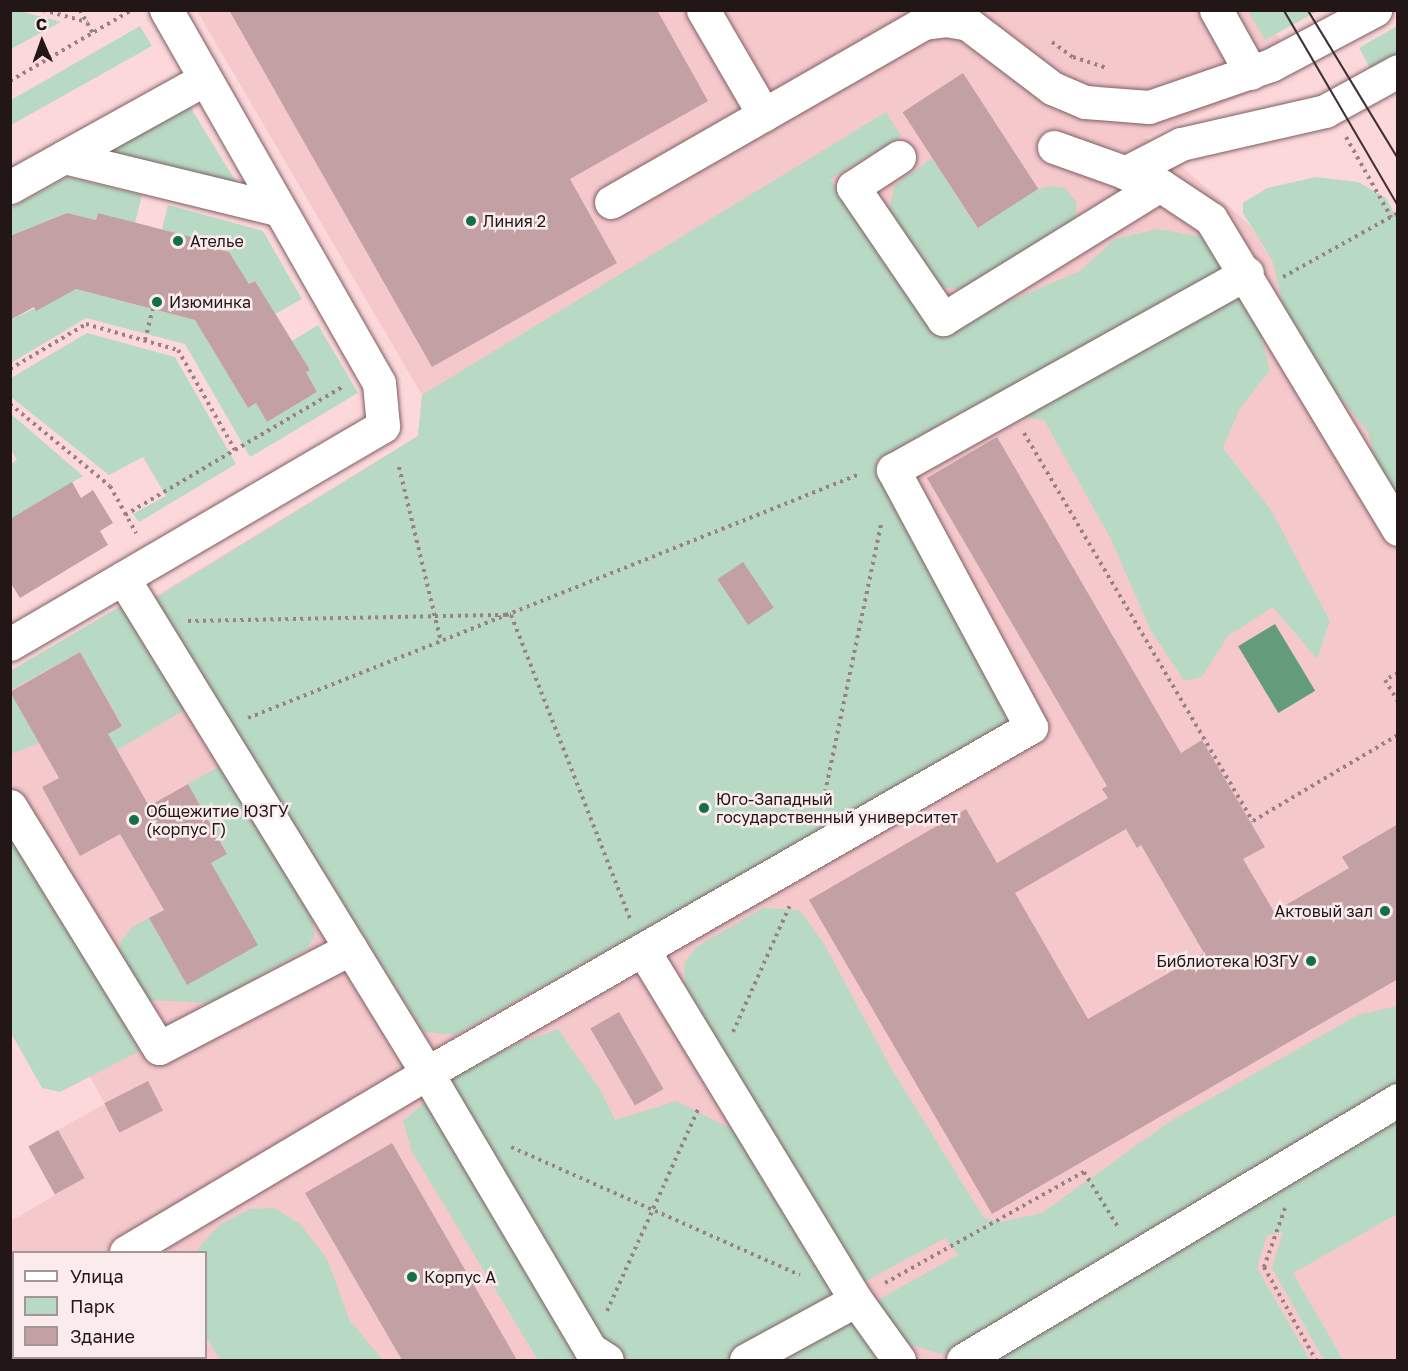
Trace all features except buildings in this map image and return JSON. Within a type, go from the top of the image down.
[{"type":"lane","points":[[10,644],[383,426],[379,383],[166,10]]},
{"type":"lane","points":[[703,10],[764,115]]},
{"type":"lane","points":[[1216,10],[1251,73]]},
{"type":"lane","points":[[611,202],[923,23],[946,20],[968,24],[1052,88],[1085,102],[1149,107],[1251,73],[1375,10]]},
{"type":"lane","points":[[1125,173],[1181,144],[1325,111],[1398,71]]},
{"type":"lane","points":[[10,187],[205,79]]},
{"type":"lane","points":[[1054,147],[1160,185],[1211,219],[1253,282],[1398,529]]},
{"type":"lane","points":[[64,157],[279,209]]},
{"type":"lane","points":[[899,157],[853,188],[943,319],[1160,185]]},
{"type":"lane","points":[[128,1251],[427,1073],[812,855],[1031,727],[893,470],[1253,282]]},
{"type":"lane","points":[[123,579],[427,1073],[590,1348],[607,1360]]},
{"type":"lane","points":[[10,806],[159,1048],[351,948]]},
{"type":"lane","points":[[643,950],[856,1300],[899,1360]]},
{"type":"lane","points":[[963,1360],[1398,1100]]},
{"type":"lane","points":[[746,1360],[856,1300]]},
{"type":"path","points":[[43,10],[87,22]]},
{"type":"path","points":[[80,10],[93,33]]},
{"type":"path","points":[[10,81],[132,10]]},
{"type":"path","points":[[1253,282],[1398,213]]},
{"type":"path","points":[[146,340],[153,309]]},
{"type":"path","points":[[10,369],[86,324],[178,350],[236,450]]},
{"type":"path","points":[[10,404],[110,486],[125,515],[351,382]]},
{"type":"path","points":[[1018,422],[1254,821],[1398,735]]},
{"type":"path","points":[[399,467],[441,642]]},
{"type":"path","points":[[217,730],[511,615],[874,468],[893,470],[812,855]]},
{"type":"path","points":[[150,622],[511,615]]},
{"type":"path","points":[[511,615],[643,950]]},
{"type":"path","points":[[1398,673],[1385,680],[1398,702]]},
{"type":"path","points":[[1302,1157],[1264,1268],[1316,1360]]},
{"type":"shaded area","name":"Юго-Западный государственный университет","points":[[197,11],[1263,11],[1299,71],[1146,137],[1249,224],[1266,251],[1397,269],[1397,1360],[11,1360],[11,1221],[84,1178],[58,1130],[105,1104],[11,932],[10,685],[418,436],[422,395]]},
{"type":"shaded area","points":[[1275,624],[1315,691],[1278,713],[1238,646]]},
{"type":"green space","points":[[11,10],[20,11],[61,22],[11,49]]},
{"type":"green space","points":[[1248,11],[1318,11],[1265,40]]},
{"type":"green space","points":[[140,26],[152,46],[11,125],[11,100]]},
{"type":"green space","points":[[1397,26],[1397,54],[1371,69],[1359,48]]},
{"type":"green space","points":[[186,100],[241,190],[87,153]]},
{"type":"green space","points":[[886,112],[901,136],[830,179],[935,320],[934,333],[1080,271],[1115,239],[1158,229],[1213,239],[1259,327],[1270,370],[1239,410],[1223,448],[1271,510],[1330,621],[1317,659],[1273,607],[1228,636],[1202,677],[1184,681],[1150,629],[1111,539],[1044,420],[967,409],[875,461],[1007,697],[1012,715],[1007,727],[455,1035],[424,1032],[154,599],[418,436],[422,395]]},
{"type":"green space","points":[[932,158],[977,228],[1037,189],[1051,186],[1065,188],[1077,203],[1075,220],[965,290],[941,287],[887,218],[895,185]]},
{"type":"green space","points":[[67,177],[142,195],[135,223],[98,213],[96,220],[67,213],[11,236],[11,208]]},
{"type":"green space","points":[[1316,177],[1358,182],[1386,198],[1397,218],[1397,516],[1383,489],[1368,432],[1290,335],[1273,262],[1243,213],[1243,203],[1267,188]]},
{"type":"green space","points":[[168,205],[263,231],[302,299],[275,314],[255,281],[249,284],[229,252],[162,229]]},
{"type":"green space","points":[[75,277],[76,289],[195,320],[248,408],[256,403],[267,422],[317,392],[306,372],[310,370],[292,341],[318,325],[358,393],[250,457],[185,344],[86,318],[11,363],[10,320],[68,293]]},
{"type":"green space","points":[[87,333],[175,357],[236,464],[139,522],[133,514],[166,496],[143,457],[109,475],[11,397],[11,378]]},
{"type":"green space","points":[[11,414],[83,476],[11,519],[11,464],[17,460],[11,449]]},
{"type":"green space","points":[[124,604],[188,708],[117,750],[108,734],[122,725],[80,652],[11,690],[10,671]]},
{"type":"green space","points":[[10,692],[39,743],[11,754],[10,754]]},
{"type":"green space","points":[[222,765],[312,918],[315,935],[307,949],[211,1003],[145,1000],[118,954],[121,941],[132,927],[149,918],[187,984],[257,945],[211,863],[227,853],[188,784]]},
{"type":"green space","points":[[10,831],[140,1051],[60,1092],[42,1088],[11,1033]]},
{"type":"green space","points":[[763,908],[800,910],[823,942],[891,1068],[984,1218],[1001,1222],[1042,1213],[1169,1122],[1358,1015],[1397,1006],[1397,1214],[1293,1273],[1343,1360],[1324,1360],[1272,1268],[1283,1232],[1267,1235],[1257,1268],[1310,1360],[994,1360],[1045,1330],[940,1354],[909,1344],[894,1332],[873,1303],[958,1255],[945,1238],[861,1284],[685,985],[684,964],[696,947]]},
{"type":"green space","points":[[558,1029],[601,1091],[615,1120],[677,1101],[733,1130],[877,1360],[538,1360],[412,1152],[403,1121],[458,1074],[520,1043]]},
{"type":"green space","points":[[275,1208],[301,1225],[327,1259],[350,1321],[383,1360],[220,1360],[207,1339],[207,1251],[196,1251],[219,1225],[250,1209]]},
{"type":"tram line","points":[[1284,10],[1398,205]]},
{"type":"tram line","points":[[1308,10],[1398,158]]},
{"type":"place","name":"Линия 2","points":[[471,221]]},
{"type":"place","name":"Ателье","points":[[178,241]]},
{"type":"place","name":"Изюминка","points":[[157,302]]},
{"type":"place","name":"Юго-Западный государственный университет","points":[[704,808]]},
{"type":"place","name":"Общежитие ЮЗГУ (корпус Г)","points":[[134,820]]},
{"type":"place","name":"Актовый зал","points":[[1385,911]]},
{"type":"place","name":"Библиотека ЮЗГУ","points":[[1311,961]]},
{"type":"place","name":"Корпус А","points":[[412,1277]]}]
